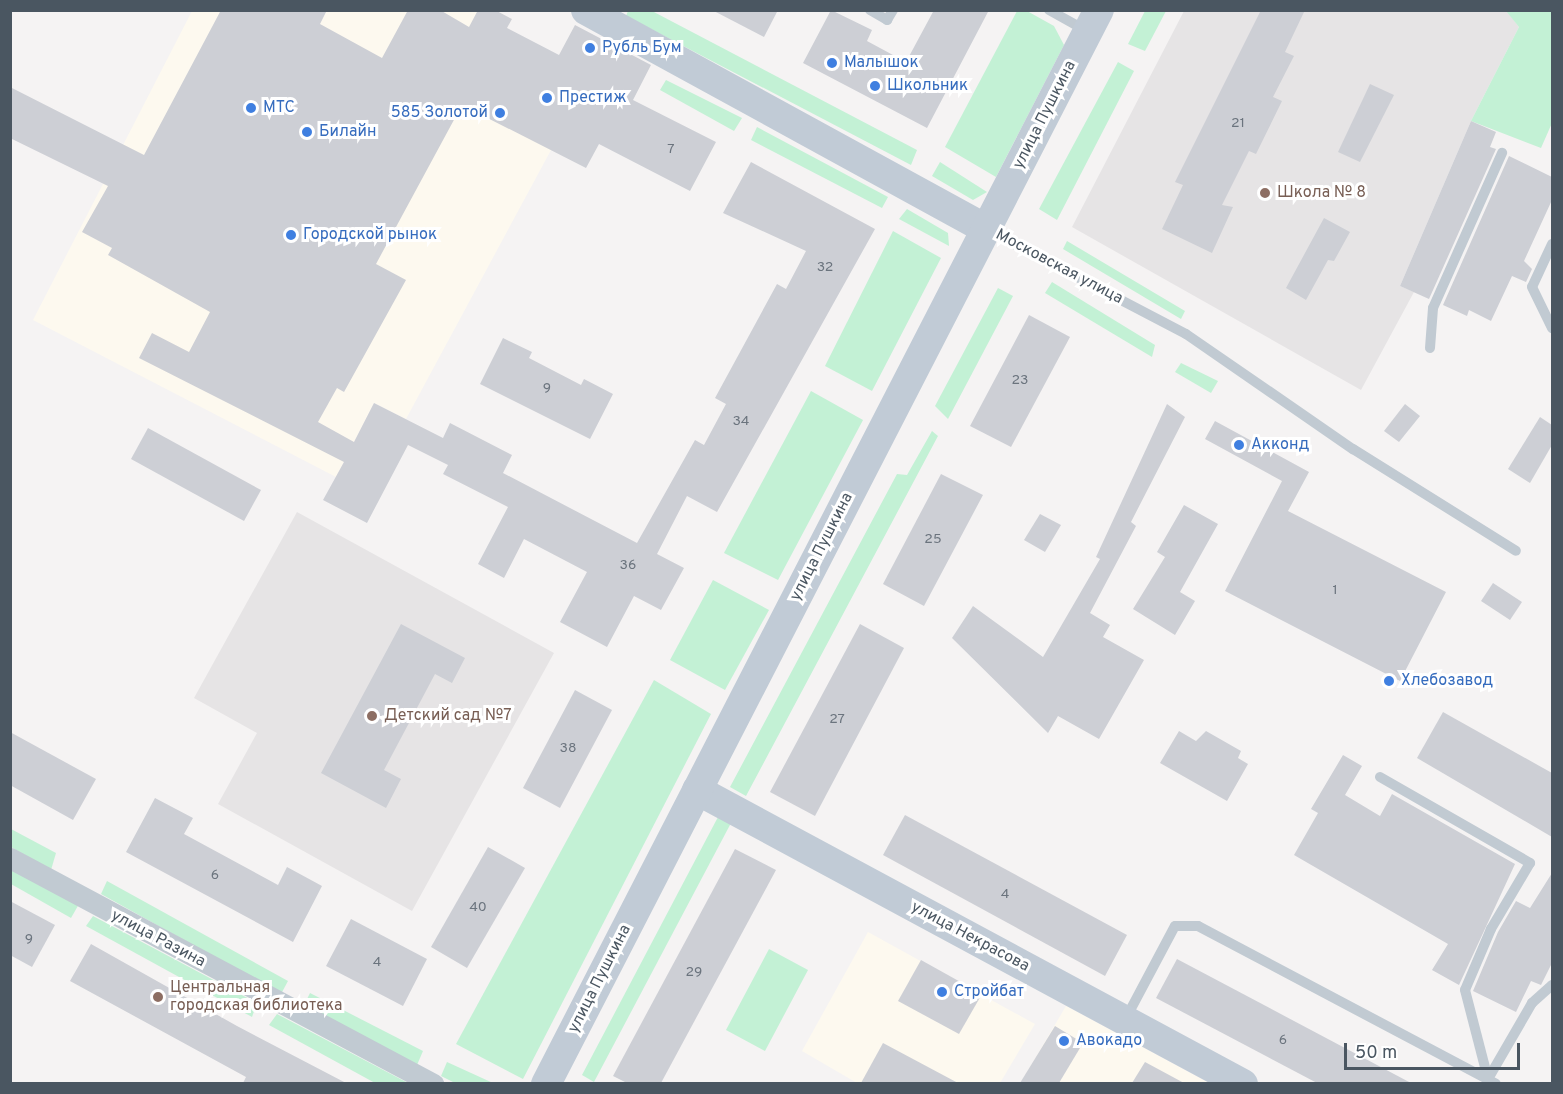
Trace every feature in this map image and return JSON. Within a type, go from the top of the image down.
[{"type":"main road","name":"Московская улица","points":[[600,14],[986,229]]},
{"type":"main road","name":"улица Пушкина","points":[[546,1083],[1093,21]]},
{"type":"main road","name":"улица Некрасова","points":[[697,790],[1244,1083]]},
{"type":"street","name":"улица Разина","points":[[10,858],[434,1083]]},
{"type":"lane","points":[[870,10],[887,20],[893,10]]},
{"type":"lane","points":[[1049,10],[1093,21]]},
{"type":"lane","points":[[1430,348],[1433,308],[1502,153]]},
{"type":"lane","name":"Московская улица","points":[[986,229],[1186,334],[1353,450],[1516,551]]},
{"type":"lane","points":[[1552,244],[1532,287],[1552,328]]},
{"type":"lane","points":[[1380,777],[1530,863],[1491,929],[1465,990],[1492,1081]]},
{"type":"lane","points":[[1125,1019],[1175,926],[1198,926],[1492,1081]]},
{"type":"lane","points":[[1492,1081],[1532,1002],[1552,985]]},
{"type":"shaded area","name":"Городской рынок","points":[[495,10],[512,19],[502,37],[551,150],[406,419],[374,403],[336,477],[33,320],[192,11]]},
{"type":"shaded area","name":"Школа № 8","points":[[1506,10],[1519,27],[1471,121],[1400,286],[1414,292],[1361,390],[1072,227],[1184,11]]},
{"type":"shaded area","name":"Детский сад №7","points":[[297,512],[554,653],[412,911],[218,804],[257,733],[194,698]]},
{"type":"shaded area","points":[[868,932],[1035,1024],[1000,1083],[857,1083],[802,1051]]},
{"type":"shaded area","points":[[1066,1006],[1209,1083],[1020,1084]]},
{"type":"green space","points":[[628,11],[652,11],[917,150],[911,165],[626,16]]},
{"type":"green space","points":[[1017,11],[1027,11],[1054,26],[1064,45],[996,177],[945,147]]},
{"type":"green space","points":[[1145,11],[1166,11],[1145,51],[1128,44]]},
{"type":"green space","points":[[1506,11],[1552,11],[1552,123],[1541,148],[1471,121],[1519,27]]},
{"type":"green space","points":[[1118,62],[1134,71],[1057,220],[1039,209]]},
{"type":"green space","points":[[666,80],[742,118],[734,131],[660,90]]},
{"type":"green space","points":[[757,127],[888,197],[882,208],[751,140]]},
{"type":"green space","points":[[940,162],[987,192],[973,200],[932,176]]},
{"type":"green space","points":[[907,209],[948,233],[949,246],[899,219]]},
{"type":"green space","points":[[893,231],[941,258],[872,391],[825,366]]},
{"type":"green space","points":[[1067,241],[1185,311],[1181,319],[1063,249]]},
{"type":"green space","points":[[1052,282],[1155,345],[1152,357],[1045,293]]},
{"type":"green space","points":[[998,288],[1013,296],[948,419],[935,406]]},
{"type":"green space","points":[[1181,363],[1218,381],[1211,393],[1175,372]]},
{"type":"green space","points":[[811,391],[863,420],[778,580],[724,553]]},
{"type":"green space","points":[[932,431],[938,436],[746,796],[730,787],[897,474],[907,475]]},
{"type":"green space","points":[[713,580],[769,610],[725,690],[670,660]]},
{"type":"green space","points":[[654,680],[711,714],[523,1079],[456,1044]]},
{"type":"green space","points":[[718,817],[731,823],[594,1082],[582,1075]]},
{"type":"green space","points":[[11,829],[56,853],[51,870],[11,847]]},
{"type":"green space","points":[[10,867],[79,904],[71,918],[11,884]]},
{"type":"green space","points":[[107,881],[288,981],[281,994],[101,894]]},
{"type":"green space","points":[[93,916],[257,1003],[252,1017],[86,926]]},
{"type":"green space","points":[[769,949],[808,970],[765,1051],[726,1030]]},
{"type":"green space","points":[[310,993],[423,1051],[417,1065],[303,1007]]},
{"type":"green space","points":[[277,1014],[408,1083],[375,1083],[269,1025]]},
{"type":"green space","points":[[447,1062],[493,1083],[455,1083],[441,1076]]},
{"type":"building","points":[[221,10],[327,10],[320,24],[382,58],[408,10],[440,10],[469,27],[478,10],[495,10],[512,19],[507,28],[559,55],[575,25],[651,65],[633,100],[716,142],[690,191],[599,144],[586,168],[462,105],[376,264],[406,280],[344,392],[337,388],[318,422],[354,442],[374,403],[443,438],[450,423],[512,455],[503,473],[637,543],[695,440],[704,445],[726,404],[715,398],[777,284],[786,289],[806,251],[723,213],[751,162],[875,229],[717,512],[687,496],[657,554],[684,568],[661,610],[634,596],[607,647],[560,622],[587,572],[524,539],[504,578],[478,564],[508,507],[443,474],[448,465],[408,445],[367,523],[323,500],[344,462],[139,358],[152,333],[189,352],[210,312],[108,255],[112,248],[82,232],[108,186],[10,138],[10,87],[144,155]]},
{"type":"building","points":[[712,10],[778,10],[764,37]]},
{"type":"building","points":[[831,10],[872,30],[867,41],[906,62],[934,10],[989,10],[927,128],[803,63]]},
{"type":"building","points":[[1261,10],[1305,10],[1285,52],[1294,56],[1273,97],[1282,101],[1256,154],[1249,151],[1222,205],[1233,207],[1212,253],[1162,229],[1183,185],[1175,182]]},
{"type":"building","points":[[1370,84],[1394,95],[1360,162],[1338,152]]},
{"type":"building","points":[[1471,121],[1496,132],[1490,147],[1496,149],[1429,299],[1400,286]]},
{"type":"building","points":[[1509,156],[1552,177],[1552,200],[1524,261],[1532,269],[1526,282],[1512,276],[1491,321],[1469,310],[1467,316],[1443,305]]},
{"type":"building","points":[[1324,218],[1350,232],[1334,261],[1328,260],[1306,300],[1286,288]]},
{"type":"building","points":[[1029,315],[1070,337],[1011,447],[970,426]]},
{"type":"building","points":[[503,338],[532,352],[529,358],[581,385],[584,379],[613,394],[590,439],[480,384]]},
{"type":"building","points":[[1167,404],[1185,417],[1131,522],[1136,526],[1090,613],[1110,625],[1103,637],[1144,660],[1099,739],[1058,716],[1048,733],[952,638],[973,606],[1043,657],[1100,559],[1096,557]]},
{"type":"building","points":[[1405,404],[1420,416],[1399,442],[1384,431]]},
{"type":"building","points":[[1540,417],[1552,425],[1552,445],[1530,483],[1508,469]]},
{"type":"building","points":[[1215,421],[1309,472],[1288,511],[1446,592],[1400,681],[1225,591],[1282,481],[1205,439]]},
{"type":"building","points":[[148,428],[261,490],[244,521],[131,459]]},
{"type":"building","points":[[941,474],[983,495],[924,606],[883,584]]},
{"type":"building","points":[[1184,505],[1218,524],[1180,592],[1195,601],[1175,635],[1133,609],[1165,557],[1157,552]]},
{"type":"building","points":[[1040,514],[1061,525],[1045,552],[1024,540]]},
{"type":"building","points":[[1493,583],[1522,602],[1510,620],[1481,601]]},
{"type":"building","points":[[401,624],[465,658],[452,683],[435,674],[384,770],[401,779],[386,808],[321,773]]},
{"type":"building","points":[[860,624],[904,648],[815,816],[770,792]]},
{"type":"building","points":[[575,690],[612,710],[560,808],[523,788]]},
{"type":"building","points":[[1443,712],[1552,773],[1552,837],[1417,758]]},
{"type":"building","points":[[1179,731],[1196,741],[1206,731],[1241,751],[1238,758],[1248,764],[1227,801],[1160,763]]},
{"type":"building","points":[[10,732],[96,779],[73,820],[10,785]]},
{"type":"building","points":[[1343,755],[1362,766],[1345,795],[1380,816],[1392,794],[1515,864],[1459,985],[1432,970],[1448,944],[1294,855],[1318,813],[1311,809]]},
{"type":"building","points":[[155,798],[193,818],[184,834],[278,885],[287,867],[322,886],[293,942],[126,852]]},
{"type":"building","points":[[905,815],[1127,935],[1105,976],[883,855]]},
{"type":"building","points":[[488,847],[525,868],[467,968],[431,947]]},
{"type":"building","points":[[735,849],[776,870],[661,1083],[627,1083],[613,1076]]},
{"type":"building","points":[[1552,873],[1552,963],[1541,985],[1531,981],[1516,1012],[1473,991],[1498,932],[1516,901],[1530,908]]},
{"type":"building","points":[[10,901],[55,925],[32,967],[10,955]]},
{"type":"building","points":[[351,919],[427,959],[403,1006],[326,966]]},
{"type":"building","points":[[91,944],[237,1026],[346,1083],[243,1083],[246,1077],[70,981]]},
{"type":"building","points":[[1177,959],[1411,1083],[1317,1083],[1156,998]]},
{"type":"building","points":[[921,960],[982,994],[959,1034],[898,1001]]},
{"type":"building","points":[[1055,1026],[1083,1043],[1059,1083],[1020,1083]]},
{"type":"building","points":[[883,1043],[958,1083],[861,1083]]},
{"type":"building","points":[[1145,1062],[1184,1083],[1132,1083]]},
{"type":"place","name":"Рубль Бум","points":[[590,48]]},
{"type":"place","name":"Малышок","points":[[832,63]]},
{"type":"place","name":"Школьник","points":[[875,86]]},
{"type":"place","name":"Престиж","points":[[547,98]]},
{"type":"place","name":"МТС","points":[[251,108]]},
{"type":"place","name":"585 Золотой","points":[[500,113]]},
{"type":"place","name":"Билайн","points":[[307,132]]},
{"type":"place","name":"Школа № 8","points":[[1265,193]]},
{"type":"place","name":"Городской рынок","points":[[291,235]]},
{"type":"place","name":"Акконд","points":[[1239,445]]},
{"type":"place","name":"Хлебозавод","points":[[1389,681]]},
{"type":"place","name":"Детский сад №7","points":[[372,716]]},
{"type":"place","name":"Стройбат","points":[[942,992]]},
{"type":"place","name":"Центральная городская библиотека","points":[[158,997]]},
{"type":"place","name":"Авокадо","points":[[1064,1041]]}]
